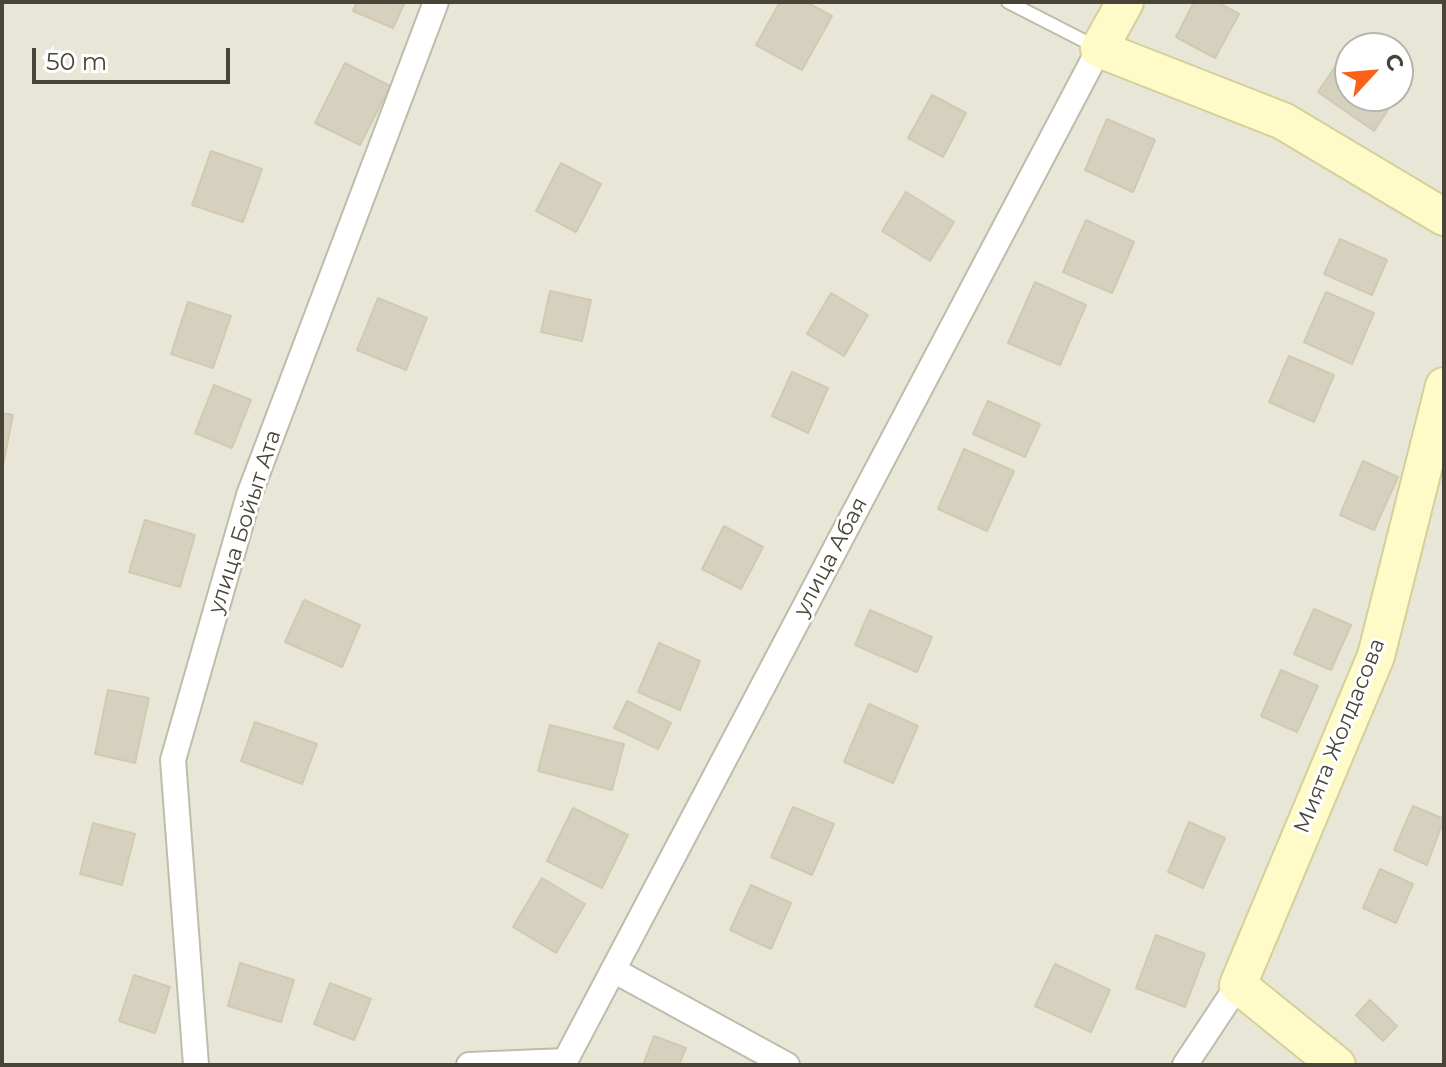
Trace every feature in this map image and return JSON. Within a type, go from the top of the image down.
[{"type":"street","name":"улица Бойыт Ата","points":[[196,1065],[173,760],[249,495],[436,2]]},
{"type":"street","points":[[1125,2],[1099,49],[1283,121],[1444,217]]},
{"type":"street","name":"улица Абая","points":[[564,1063],[1099,49]]},
{"type":"street","name":"Мията Жолдасова","points":[[1238,985],[1376,656],[1444,386]]},
{"type":"street","points":[[613,970],[787,1065]]},
{"type":"street","points":[[1185,1065],[1238,985],[1337,1065]]},
{"type":"street","points":[[469,1065],[564,1063]]},
{"type":"lane","points":[[1008,2],[1099,49]]},
{"type":"shaded area","points":[[2,2],[1444,2],[1444,1065],[2,1065]]},
{"type":"building","points":[[357,2],[405,2],[393,28],[353,11]]},
{"type":"building","points":[[780,2],[806,2],[832,16],[802,70],[756,45]]},
{"type":"building","points":[[1194,2],[1217,2],[1239,14],[1215,58],[1176,37]]},
{"type":"building","points":[[345,63],[390,86],[360,145],[315,123]]},
{"type":"building","points":[[1334,69],[1334,103],[1318,92]]},
{"type":"building","points":[[932,95],[966,113],[943,157],[908,138]]},
{"type":"building","points":[[1347,112],[1386,112],[1374,131]]},
{"type":"building","points":[[1107,119],[1155,140],[1133,192],[1085,170]]},
{"type":"building","points":[[211,151],[262,169],[243,222],[192,205]]},
{"type":"building","points":[[561,163],[601,184],[576,232],[536,211]]},
{"type":"building","points":[[906,192],[954,222],[930,261],[882,231]]},
{"type":"building","points":[[1086,220],[1134,242],[1112,293],[1063,272]]},
{"type":"building","points":[[1340,239],[1387,260],[1372,295],[1324,274]]},
{"type":"building","points":[[1035,282],[1086,305],[1060,365],[1008,343]]},
{"type":"building","points":[[550,291],[591,300],[582,341],[541,332]]},
{"type":"building","points":[[1326,292],[1374,313],[1352,364],[1304,342]]},
{"type":"building","points":[[831,293],[868,315],[844,356],[807,334]]},
{"type":"building","points":[[378,298],[427,318],[406,370],[357,350]]},
{"type":"building","points":[[188,302],[231,316],[213,368],[171,354]]},
{"type":"building","points":[[1289,356],[1334,375],[1314,422],[1269,402]]},
{"type":"building","points":[[792,372],[828,388],[808,433],[772,416]]},
{"type":"building","points":[[214,385],[251,400],[232,448],[195,433]]},
{"type":"building","points":[[988,401],[1040,424],[1025,457],[973,434]]},
{"type":"building","points":[[2,413],[13,415],[2,470]]},
{"type":"building","points":[[964,449],[1014,471],[987,531],[938,509]]},
{"type":"building","points":[[1363,461],[1398,477],[1374,530],[1340,515]]},
{"type":"building","points":[[145,520],[195,535],[180,587],[129,572]]},
{"type":"building","points":[[724,526],[763,547],[741,589],[702,569]]},
{"type":"building","points":[[304,600],[360,625],[342,667],[285,642]]},
{"type":"building","points":[[1314,609],[1351,625],[1331,670],[1294,654]]},
{"type":"building","points":[[870,610],[932,637],[917,672],[855,645]]},
{"type":"building","points":[[659,643],[700,661],[680,710],[638,692]]},
{"type":"building","points":[[1281,670],[1318,686],[1297,732],[1261,716]]},
{"type":"building","points":[[108,690],[149,698],[135,763],[95,754]]},
{"type":"building","points":[[627,701],[671,723],[658,749],[614,728]]},
{"type":"building","points":[[869,704],[918,726],[893,783],[844,762]]},
{"type":"building","points":[[255,722],[317,744],[302,784],[241,761]]},
{"type":"building","points":[[550,725],[624,744],[612,790],[538,771]]},
{"type":"building","points":[[1413,806],[1444,819],[1427,865],[1394,850]]},
{"type":"building","points":[[793,807],[834,824],[812,875],[771,857]]},
{"type":"building","points":[[573,808],[628,835],[602,888],[547,861]]},
{"type":"building","points":[[1189,822],[1225,838],[1203,888],[1168,872]]},
{"type":"building","points":[[93,823],[135,834],[122,885],[80,874]]},
{"type":"building","points":[[1380,869],[1413,884],[1396,923],[1363,908]]},
{"type":"building","points":[[542,878],[585,904],[556,953],[513,927]]},
{"type":"building","points":[[751,885],[791,903],[771,949],[730,930]]},
{"type":"building","points":[[1156,935],[1205,954],[1185,1007],[1136,988]]},
{"type":"building","points":[[240,963],[294,980],[281,1022],[228,1006]]},
{"type":"building","points":[[1055,964],[1110,990],[1091,1032],[1035,1006]]},
{"type":"building","points":[[134,975],[170,987],[155,1033],[119,1021]]},
{"type":"building","points":[[330,983],[371,999],[354,1040],[314,1024]]},
{"type":"building","points":[[1370,1000],[1397,1026],[1383,1041],[1356,1015]]},
{"type":"building","points":[[654,1036],[686,1048],[679,1065],[643,1065]]}]
